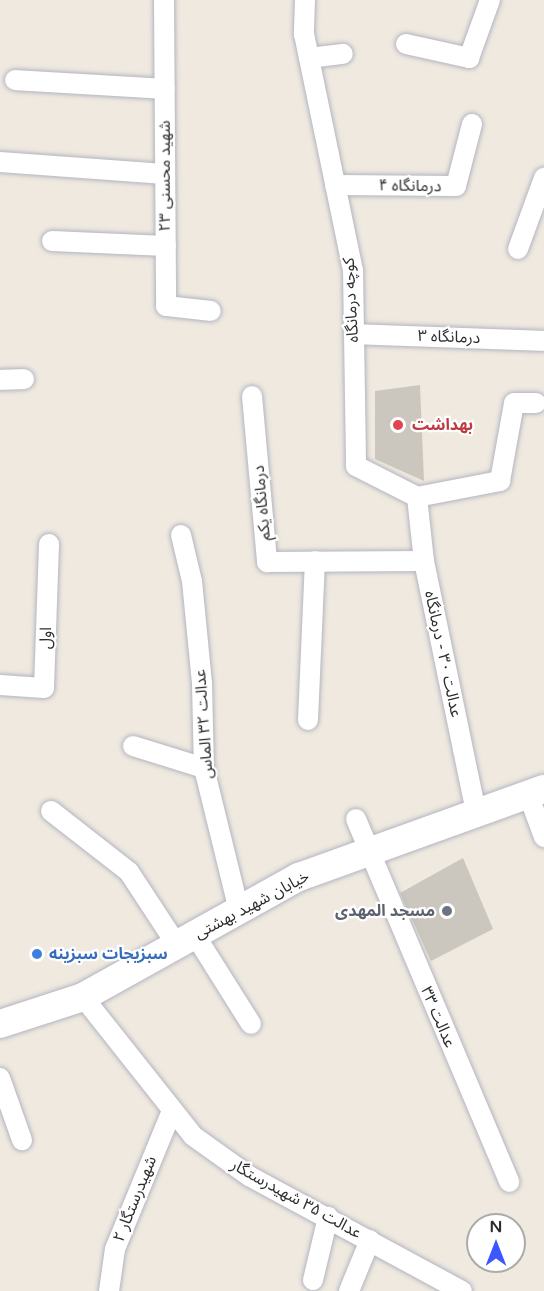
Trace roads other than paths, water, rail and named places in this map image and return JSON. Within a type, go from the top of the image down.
[{"type":"main road","name":"خیابان شهید بهشتی","points":[[0,1023],[83,997],[299,876],[536,791]]},
{"type":"street","name":"شهید محسنی ۲۳","points":[[164,0],[166,306],[211,311]]},
{"type":"street","name":"کوچه درمانگاه","points":[[305,0],[304,34],[353,270],[356,466],[417,497]]},
{"type":"street","points":[[406,44],[469,58],[490,0]]},
{"type":"street","points":[[309,58],[343,54]]},
{"type":"street","points":[[15,80],[165,89]]},
{"type":"street","name":"درمانگاه ۴","points":[[335,185],[456,186],[472,124]]},
{"type":"street","points":[[0,162],[165,174]]},
{"type":"street","points":[[518,249],[544,178]]},
{"type":"street","points":[[52,241],[166,246]]},
{"type":"street","name":"درمانگاه ۳","points":[[354,334],[544,341]]},
{"type":"street","points":[[0,380],[24,379]]},
{"type":"street","name":"درمانگاه یکم","points":[[252,396],[267,562],[424,561]]},
{"type":"street","points":[[417,497],[500,481],[514,403],[536,403]]},
{"type":"street","name":"عدالت ۳۰ - درمانگاه","points":[[417,497],[424,561],[476,811]]},
{"type":"street","name":"عدالت ۳۲ الماس","points":[[181,535],[192,581],[202,683],[204,768],[239,910]]},
{"type":"street","name":"اول","points":[[0,685],[44,688],[49,544]]},
{"type":"street","points":[[308,720],[315,561]]},
{"type":"street","points":[[133,746],[204,768]]},
{"type":"street","points":[[536,791],[544,837]]},
{"type":"street","points":[[51,811],[129,872],[186,940],[251,1024]]},
{"type":"street","name":"عدالت ۳۳","points":[[356,819],[367,851],[509,1182]]},
{"type":"street","name":"عدالت ۳۵ شهیدرستگار","points":[[83,997],[193,1136],[249,1176],[462,1291]]},
{"type":"street","points":[[0,1078],[22,1140]]},
{"type":"street","name":"شهیدرستگار ۲","points":[[109,1291],[115,1249],[172,1111]]},
{"type":"street","points":[[313,1280],[328,1217]]},
{"type":"street","points":[[349,1291],[370,1240]]},
{"type":"place","name":"بهداشت","points":[[398,425]]},
{"type":"place","name":"مسجد المهدی","points":[[447,911]]},
{"type":"place","name":"سبزیجات سبزینه","points":[[37,954]]}]
